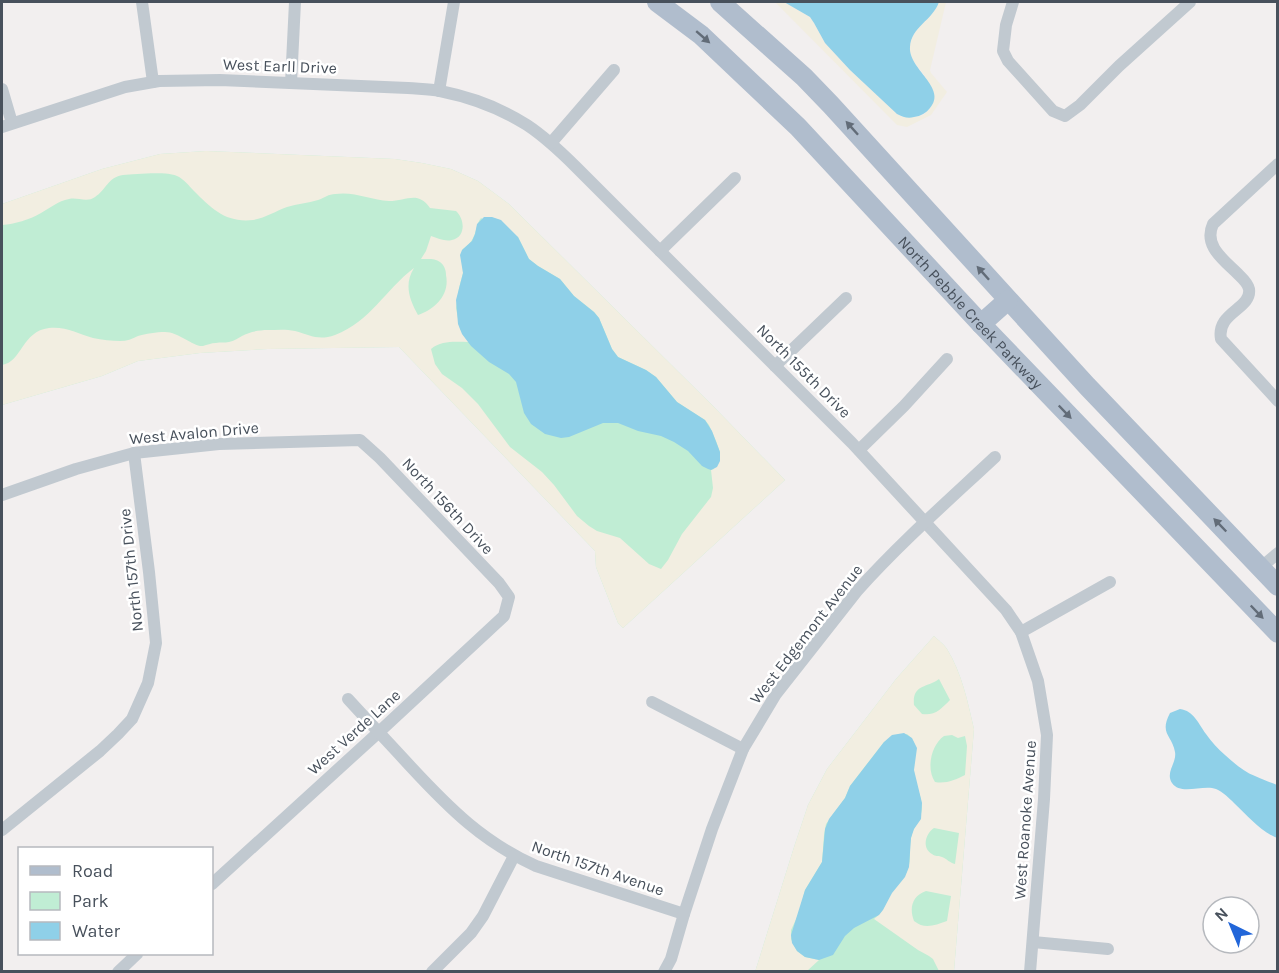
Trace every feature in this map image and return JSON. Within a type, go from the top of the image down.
[{"type":"main road","name":"North Pebble Creek Parkway","points":[[657,2],[700,35],[774,103],[981,324],[1278,633]]},
{"type":"main road","points":[[720,2],[804,77],[831,105],[1087,386],[1278,586]]},
{"type":"main road","points":[[981,324],[1008,300]]},
{"type":"main road","points":[[1237,591],[1260,568]]},
{"type":"street","points":[[142,2],[153,82]]},
{"type":"street","points":[[291,83],[295,2]]},
{"type":"street","points":[[439,91],[454,2]]},
{"type":"street","points":[[1013,2],[1006,25],[1003,51],[1008,61],[1053,111],[1065,116],[1080,105],[1119,66],[1190,2]]},
{"type":"street","points":[[551,143],[614,70]]},
{"type":"street","name":"West Earll Drive","points":[[7,125],[125,87],[153,82],[220,80],[439,91],[496,109],[525,124],[551,143]]},
{"type":"street","points":[[2,89],[7,125]]},
{"type":"street","name":"North 155th Drive","points":[[551,143],[859,450],[1006,610],[1022,632]]},
{"type":"street","points":[[1277,401],[1221,339],[1221,325],[1244,303],[1249,288],[1245,281],[1213,249],[1209,240],[1213,224],[1278,164]]},
{"type":"street","points":[[660,251],[735,178]]},
{"type":"street","points":[[776,366],[846,298]]},
{"type":"street","points":[[859,450],[947,359]]},
{"type":"street","name":"West Avalon Drive","points":[[2,495],[76,469],[134,453],[219,444],[360,440]]},
{"type":"street","name":"North 156th Drive","points":[[360,440],[380,458],[509,597]]},
{"type":"street","name":"North 157th Drive","points":[[2,830],[118,734],[132,719],[148,683],[156,643],[134,453]]},
{"type":"street","name":"West Edgemont Avenue","points":[[664,972],[671,959],[712,829],[743,750],[776,694],[857,591],[925,522],[996,457]]},
{"type":"street","points":[[1260,568],[1278,553]]},
{"type":"street","points":[[1022,632],[1110,582]]},
{"type":"street","name":"West Verde Lane","points":[[213,883],[504,616],[509,597]]},
{"type":"street","name":"West Roanoke Avenue","points":[[1022,632],[1038,681],[1047,735],[1030,972]]},
{"type":"street","name":"North 157th Avenue","points":[[348,699],[446,805],[476,830],[514,856],[536,866],[684,914]]},
{"type":"street","points":[[652,702],[743,750]]},
{"type":"street","points":[[432,972],[471,933],[483,916],[514,856]]},
{"type":"street","points":[[1033,942],[1108,949]]},
{"type":"street","points":[[118,972],[136,955]]},
{"type":"green space","points":[[206,151],[395,159],[451,169],[478,181],[509,204],[785,480],[623,628],[618,623],[596,567],[595,551],[399,347],[268,349],[200,353],[138,361],[102,376],[2,405],[2,204],[102,169],[160,154]]},
{"type":"green space","points":[[934,636],[946,647],[957,668],[974,729],[954,971],[755,972],[808,805],[827,769],[896,679]]},
{"type":"sand","points":[[775,2],[784,2],[810,17],[825,43],[850,70],[897,114],[903,117],[915,117],[923,115],[931,107],[930,92],[926,78],[912,59],[910,43],[916,31],[939,2],[946,2],[930,70],[947,92],[931,115],[907,127],[897,125]]},
{"type":"sand","points":[[206,151],[395,159],[451,169],[478,181],[509,204],[785,480],[623,628],[618,623],[596,567],[595,551],[399,347],[268,349],[200,353],[138,361],[102,376],[2,405],[2,365],[9,363],[28,340],[40,330],[61,328],[93,338],[117,341],[165,332],[175,334],[199,346],[231,342],[248,333],[265,330],[292,330],[314,337],[324,337],[335,335],[358,322],[414,268],[408,286],[418,315],[435,305],[446,289],[444,266],[436,260],[421,259],[431,236],[442,240],[452,240],[460,235],[463,227],[461,218],[456,211],[430,208],[421,199],[416,198],[389,201],[342,193],[333,194],[287,207],[257,219],[243,220],[220,213],[177,176],[159,173],[135,174],[114,178],[92,199],[65,200],[32,218],[2,225],[2,204],[102,169],[160,154]],"holes":[[[481,218],[518,237],[529,259],[560,279],[574,296],[594,312],[618,357],[656,377],[677,402],[705,420],[716,441],[720,452],[714,469],[711,470],[713,488],[711,497],[682,534],[661,569],[649,564],[620,538],[597,531],[577,516],[542,472],[510,447],[478,404],[462,388],[442,374],[435,364],[431,349],[435,346],[449,342],[469,342],[460,329],[456,308],[463,273],[462,250],[472,240],[479,220]]]},
{"type":"sand","points":[[934,636],[946,647],[957,668],[974,729],[954,971],[939,971],[933,959],[874,919],[906,873],[910,862],[912,834],[922,808],[914,772],[915,747],[912,738],[907,734],[884,742],[850,786],[845,798],[826,824],[822,862],[805,890],[799,913],[791,930],[791,939],[797,951],[805,957],[819,960],[807,971],[755,972],[808,805],[827,769],[896,679]],"holes":[[[939,679],[950,700],[934,713],[922,714],[914,705],[915,693]],[[952,735],[958,738],[965,736],[967,746],[965,775],[950,781],[935,782],[932,777],[931,758],[936,745],[944,736]],[[934,828],[959,833],[955,864],[929,851],[926,841]],[[926,891],[951,896],[947,921],[926,926],[914,921],[913,903],[921,893]]]},
{"type":"water","points":[[784,2],[939,2],[932,14],[914,34],[910,47],[915,63],[934,93],[934,101],[930,108],[923,114],[912,118],[897,114],[825,43],[810,17]]},
{"type":"water","points":[[484,217],[501,220],[518,237],[529,259],[560,279],[574,296],[594,312],[618,357],[656,377],[677,402],[705,420],[720,452],[717,467],[711,470],[702,466],[688,451],[661,436],[638,431],[618,423],[603,423],[561,438],[545,434],[531,424],[524,413],[516,382],[509,374],[489,362],[471,346],[458,324],[456,300],[463,273],[460,255],[472,241],[477,224]]},
{"type":"water","points":[[1180,709],[1192,715],[1222,753],[1243,770],[1277,785],[1277,838],[1260,827],[1219,790],[1181,789],[1172,783],[1170,771],[1175,752],[1166,726],[1170,713]]},
{"type":"water","points":[[904,733],[912,738],[917,748],[914,770],[922,803],[921,819],[911,838],[909,867],[905,877],[879,915],[854,928],[845,936],[833,955],[819,960],[805,957],[797,951],[792,943],[791,935],[805,890],[822,862],[825,829],[829,819],[845,798],[850,786],[884,742],[892,735]]}]
